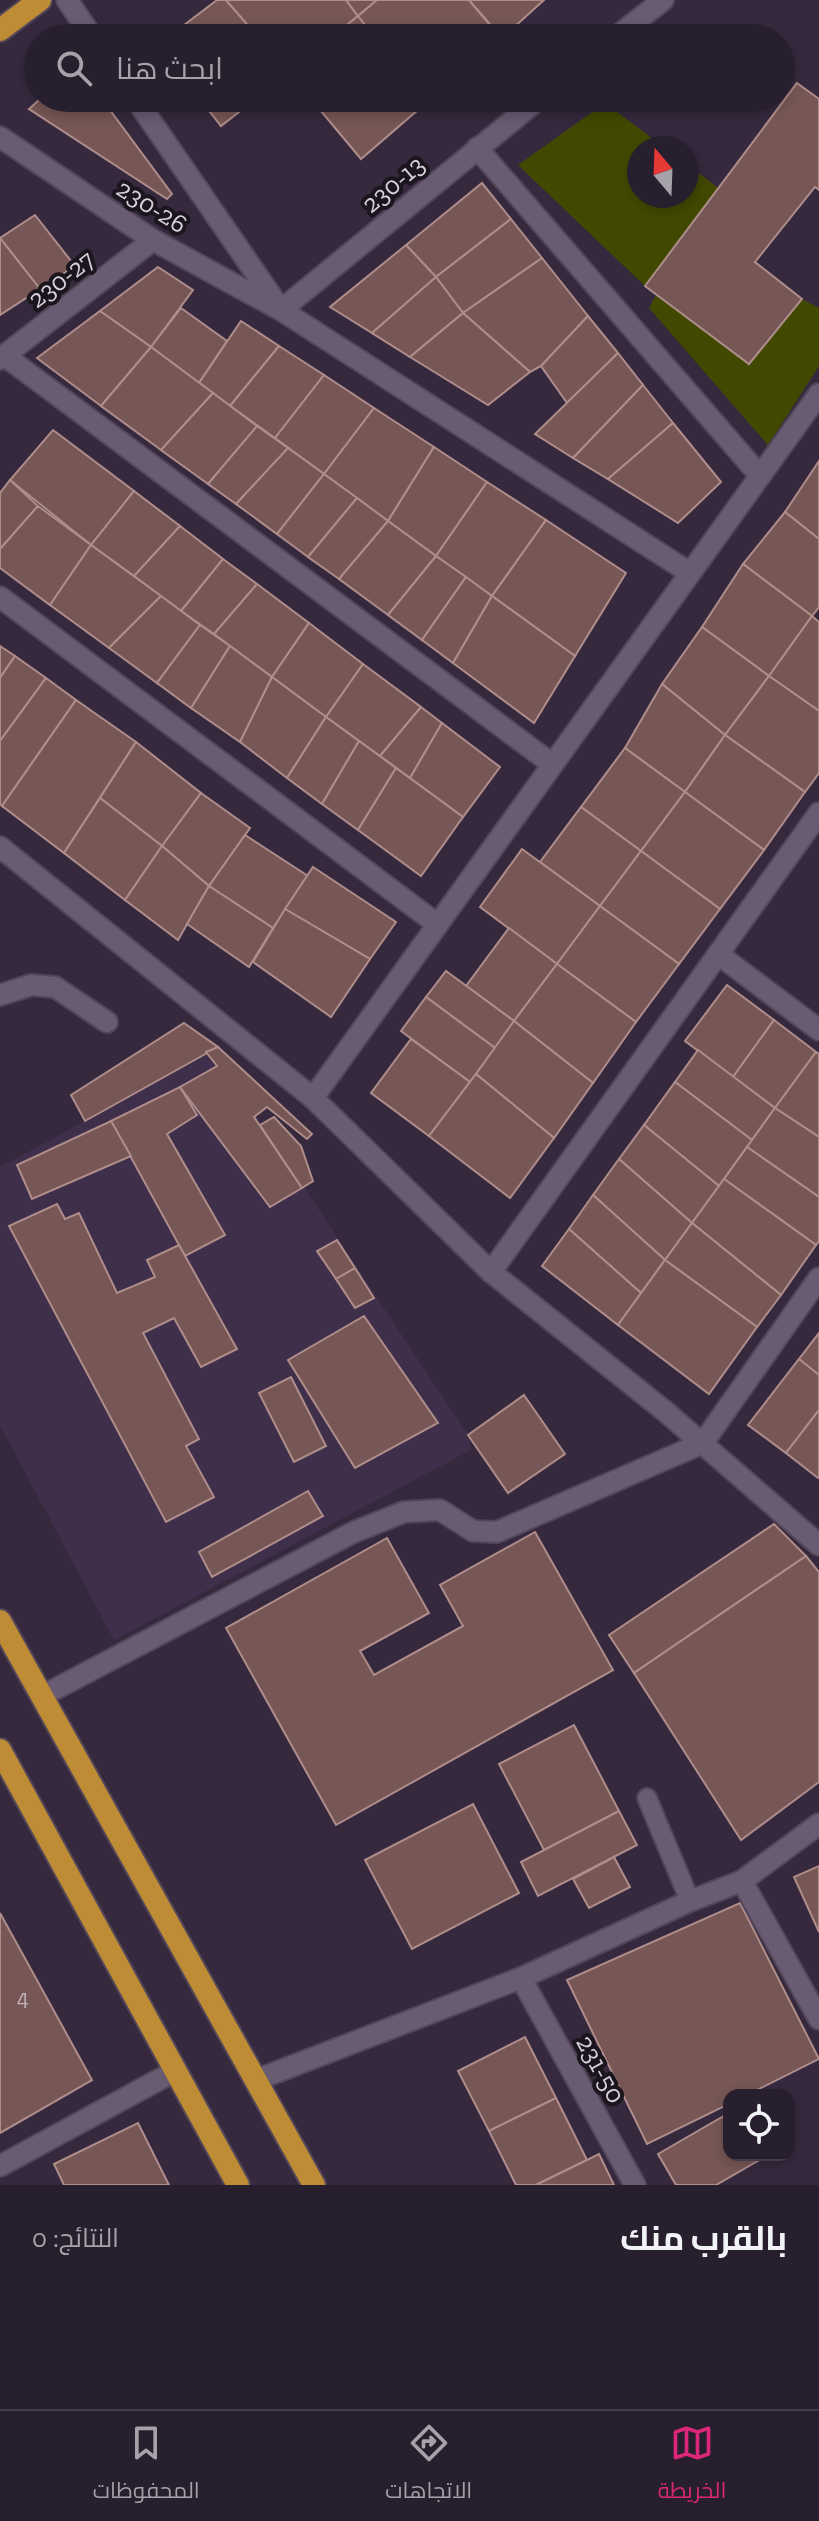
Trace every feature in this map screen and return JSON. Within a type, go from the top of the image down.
[{"type":"highway","points":[[0,30],[40,0]]},
{"type":"highway","points":[[0,1621],[314,2185]]},
{"type":"highway","points":[[0,1750],[238,2185]]},
{"type":"street","points":[[67,0],[83,24]]},
{"type":"street","points":[[633,24],[663,0]]},
{"type":"street","points":[[145,112],[281,310]]},
{"type":"street","name":"230-13","points":[[281,310],[522,112]]},
{"type":"street","name":"230-26","points":[[0,137],[153,240],[281,310],[690,573]]},
{"type":"street","points":[[477,148],[760,476]]},
{"type":"street","name":"230-27","points":[[2,358],[153,240]]},
{"type":"street","points":[[2,358],[552,764]]},
{"type":"street","points":[[313,1098],[819,394]]},
{"type":"street","points":[[0,597],[437,924]]},
{"type":"street","points":[[491,1272],[819,813]]},
{"type":"street","points":[[0,847],[313,1098],[491,1272],[703,1443],[819,1545]]},
{"type":"street","points":[[718,954],[819,1030]]},
{"type":"street","points":[[0,995],[31,985],[55,987],[107,1022]]},
{"type":"street","points":[[42,1696],[354,1532],[404,1512],[440,1510],[473,1531],[497,1532],[703,1443],[819,1278]]},
{"type":"street","points":[[256,2080],[521,1978],[690,1901],[742,1881],[819,1824]]},
{"type":"street","points":[[742,1881],[819,2019]]},
{"type":"street","name":"231-50","points":[[521,1978],[635,2185]]},
{"type":"street","points":[[0,2166],[175,2071]]},
{"type":"lane","points":[[647,1798],[690,1901]]},
{"type":"shaded area","points":[[214,1051],[468,1435],[471,1450],[114,1640],[0,1425],[0,1167]]},
{"type":"green space","points":[[592,112],[617,112],[649,136],[627,136],[627,208],[699,208],[699,173],[718,188],[645,286],[518,165]]},
{"type":"green space","points":[[656,295],[749,363],[802,299],[819,308],[819,366],[768,445],[649,308]]},
{"type":"building","points":[[217,0],[226,0],[247,24],[185,24]]},
{"type":"building","points":[[226,0],[346,0],[358,16],[348,24],[247,24]]},
{"type":"building","points":[[346,0],[377,0],[358,16]]},
{"type":"building","points":[[377,0],[469,0],[489,24],[364,24],[358,16]]},
{"type":"building","points":[[469,0],[544,0],[517,24],[490,24]]},
{"type":"building","points":[[358,16],[364,24],[348,24]]},
{"type":"building","points":[[797,83],[819,99],[819,190],[815,187],[755,262],[802,299],[749,364],[645,286],[775,112],[795,112]]},
{"type":"building","points":[[34,112],[111,112],[172,194],[167,199]]},
{"type":"building","points":[[210,112],[239,112],[221,126]]},
{"type":"building","points":[[322,112],[416,112],[361,159]]},
{"type":"building","points":[[482,183],[511,219],[436,277],[406,245]]},
{"type":"building","points":[[35,215],[75,266],[40,289],[0,238]]},
{"type":"building","points":[[511,219],[542,258],[463,313],[436,277]]},
{"type":"building","points":[[0,238],[40,289],[0,315]]},
{"type":"building","points":[[406,245],[436,277],[372,333],[330,307]]},
{"type":"building","points":[[542,258],[588,316],[541,366],[530,372],[463,313]]},
{"type":"building","points":[[158,267],[193,290],[151,347],[100,311]]},
{"type":"building","points":[[436,277],[463,313],[410,357],[372,333]]},
{"type":"building","points":[[181,308],[227,341],[199,383],[151,347]]},
{"type":"building","points":[[100,311],[151,347],[101,406],[37,358]]},
{"type":"building","points":[[463,313],[530,372],[488,405],[410,357]]},
{"type":"building","points":[[588,316],[618,353],[567,403],[541,366]]},
{"type":"building","points":[[241,321],[279,346],[230,406],[199,383]]},
{"type":"building","points":[[279,346],[324,375],[275,438],[230,406]]},
{"type":"building","points":[[151,347],[213,393],[161,450],[101,406]]},
{"type":"building","points":[[618,353],[643,385],[573,458],[535,434]]},
{"type":"building","points":[[324,375],[374,408],[324,474],[275,438]]},
{"type":"building","points":[[643,385],[673,423],[608,479],[573,458]]},
{"type":"building","points":[[213,393],[257,426],[208,484],[161,450]]},
{"type":"building","points":[[374,408],[434,447],[388,521],[324,474]]},
{"type":"building","points":[[673,423],[721,482],[678,523],[608,479]]},
{"type":"building","points":[[257,426],[288,448],[236,504],[208,484]]},
{"type":"building","points":[[53,430],[134,491],[91,545],[10,480]]},
{"type":"building","points":[[434,447],[487,482],[436,556],[388,521]]},
{"type":"building","points":[[288,448],[324,474],[277,534],[236,504]]},
{"type":"building","points":[[819,461],[819,539],[785,512]]},
{"type":"building","points":[[324,474],[357,498],[308,557],[277,534]]},
{"type":"building","points":[[10,480],[38,506],[0,549],[0,493]]},
{"type":"building","points":[[487,482],[546,520],[492,596],[436,556]]},
{"type":"building","points":[[134,491],[180,526],[134,576],[91,545]]},
{"type":"building","points":[[357,498],[388,521],[339,579],[308,557]]},
{"type":"building","points":[[38,506],[91,545],[50,605],[0,568],[0,549]]},
{"type":"building","points":[[785,512],[819,539],[819,607],[812,616],[743,564]]},
{"type":"building","points":[[546,520],[626,573],[575,656],[492,596]]},
{"type":"building","points":[[388,521],[436,556],[388,615],[339,579]]},
{"type":"building","points":[[180,526],[223,559],[181,611],[134,576]]},
{"type":"building","points":[[91,545],[161,596],[109,648],[50,605]]},
{"type":"building","points":[[436,556],[466,577],[422,640],[388,615]]},
{"type":"building","points":[[223,559],[257,584],[214,634],[181,611]]},
{"type":"building","points":[[743,564],[812,616],[769,676],[702,627]]},
{"type":"building","points":[[466,577],[492,596],[453,663],[422,640]]},
{"type":"building","points":[[257,584],[309,623],[272,677],[214,634]]},
{"type":"building","points":[[161,596],[200,625],[157,683],[109,648]]},
{"type":"building","points":[[492,596],[575,656],[534,723],[453,663]]},
{"type":"building","points":[[812,616],[819,622],[819,711],[769,676]]},
{"type":"building","points":[[309,623],[363,664],[326,717],[272,677]]},
{"type":"building","points":[[200,625],[230,646],[191,708],[157,683]]},
{"type":"building","points":[[702,627],[769,676],[725,735],[662,684]]},
{"type":"building","points":[[0,646],[15,656],[0,678]]},
{"type":"building","points":[[230,646],[272,677],[240,742],[191,708]]},
{"type":"building","points":[[15,656],[46,678],[0,741],[0,678]]},
{"type":"building","points":[[363,664],[421,707],[380,756],[326,717]]},
{"type":"building","points":[[769,676],[819,711],[819,773],[805,792],[725,735]]},
{"type":"building","points":[[272,677],[326,717],[287,778],[240,742]]},
{"type":"building","points":[[46,678],[76,700],[2,806],[0,741]]},
{"type":"building","points":[[662,684],[725,735],[685,792],[625,748]]},
{"type":"building","points":[[76,700],[136,742],[64,853],[2,806]]},
{"type":"building","points":[[421,707],[442,723],[410,778],[380,756]]},
{"type":"building","points":[[326,717],[359,741],[322,804],[287,778]]},
{"type":"building","points":[[442,723],[500,767],[463,817],[410,778]]},
{"type":"building","points":[[725,735],[805,792],[764,850],[685,792]]},
{"type":"building","points":[[359,741],[396,768],[358,830],[322,804]]},
{"type":"building","points":[[136,742],[201,793],[162,846],[100,798]]},
{"type":"building","points":[[625,748],[685,792],[641,851],[581,807]]},
{"type":"building","points":[[396,768],[463,817],[421,876],[358,830]]},
{"type":"building","points":[[685,792],[764,850],[720,909],[641,851]]},
{"type":"building","points":[[201,793],[250,828],[209,886],[162,846]]},
{"type":"building","points":[[100,798],[162,846],[125,900],[64,853]]},
{"type":"building","points":[[581,807],[641,851],[600,906],[540,862]]},
{"type":"building","points":[[245,835],[308,876],[273,928],[209,886]]},
{"type":"building","points":[[162,846],[209,886],[178,940],[125,900]]},
{"type":"building","points":[[522,849],[600,906],[557,964],[480,907]]},
{"type":"building","points":[[641,851],[720,909],[679,964],[600,906]]},
{"type":"building","points":[[313,867],[396,922],[370,959],[285,909]]},
{"type":"building","points":[[209,886],[273,928],[249,967],[187,924]]},
{"type":"building","points":[[600,906],[679,964],[636,1022],[557,964]]},
{"type":"building","points":[[285,909],[370,959],[331,1017],[253,962]]},
{"type":"building","points":[[509,928],[557,964],[514,1021],[466,986]]},
{"type":"building","points":[[557,964],[636,1022],[593,1083],[514,1021]]},
{"type":"building","points":[[446,971],[514,1021],[495,1048],[426,997]]},
{"type":"building","points":[[727,985],[774,1020],[733,1077],[685,1041]]},
{"type":"building","points":[[426,997],[495,1048],[470,1082],[401,1031]]},
{"type":"building","points":[[774,1020],[816,1052],[775,1108],[733,1077]]},
{"type":"building","points":[[514,1021],[593,1083],[554,1138],[476,1074]]},
{"type":"building","points":[[184,1023],[218,1047],[85,1121],[71,1095]]},
{"type":"building","points":[[411,1039],[470,1082],[429,1136],[371,1093]]},
{"type":"building","points":[[218,1047],[312,1134],[307,1139],[267,1107],[254,1117],[302,1188],[270,1207],[180,1087],[217,1066],[206,1052]]},
{"type":"building","points":[[698,1050],[775,1108],[752,1140],[675,1082]]},
{"type":"building","points":[[816,1052],[819,1054],[819,1137],[775,1108]]},
{"type":"building","points":[[476,1074],[554,1138],[510,1198],[429,1136]]},
{"type":"building","points":[[675,1082],[752,1140],[719,1186],[644,1125]]},
{"type":"building","points":[[180,1087],[197,1115],[167,1134],[225,1235],[185,1256],[111,1121]]},
{"type":"building","points":[[775,1108],[819,1137],[819,1197],[747,1147]]},
{"type":"building","points":[[274,1117],[301,1146],[313,1181],[302,1188],[260,1125]]},
{"type":"building","points":[[111,1121],[131,1156],[32,1199],[17,1165]]},
{"type":"building","points":[[644,1125],[719,1186],[692,1223],[619,1159]]},
{"type":"building","points":[[747,1147],[819,1197],[819,1241],[816,1245],[724,1179]]},
{"type":"building","points":[[619,1159],[692,1223],[665,1260],[593,1195]]},
{"type":"building","points":[[724,1179],[816,1245],[781,1295],[692,1223]]},
{"type":"building","points":[[593,1195],[665,1260],[641,1293],[569,1229]]},
{"type":"building","points":[[57,1204],[65,1219],[79,1213],[117,1293],[155,1277],[147,1260],[179,1245],[237,1349],[201,1367],[174,1318],[143,1333],[199,1439],[186,1446],[214,1497],[166,1522],[9,1226]]},
{"type":"building","points":[[692,1223],[781,1295],[757,1327],[665,1260]]},
{"type":"building","points":[[569,1229],[641,1293],[618,1325],[542,1266]]},
{"type":"building","points":[[337,1240],[355,1268],[336,1279],[317,1251]]},
{"type":"building","points":[[665,1260],[757,1327],[709,1394],[618,1325]]},
{"type":"building","points":[[355,1268],[374,1298],[355,1308],[336,1279]]},
{"type":"building","points":[[364,1316],[438,1423],[355,1468],[288,1360]]},
{"type":"building","points":[[819,1333],[819,1375],[799,1359]]},
{"type":"building","points":[[799,1359],[819,1375],[819,1410],[786,1453],[748,1425]]},
{"type":"building","points":[[291,1377],[326,1446],[294,1462],[259,1393]]},
{"type":"building","points":[[524,1395],[565,1454],[508,1493],[468,1435]]},
{"type":"building","points":[[819,1410],[819,1476],[818,1478],[786,1453]]},
{"type":"building","points":[[308,1491],[323,1516],[212,1577],[199,1552]]},
{"type":"building","points":[[774,1524],[806,1556],[634,1673],[609,1635]]},
{"type":"building","points":[[535,1532],[613,1670],[336,1825],[226,1628],[387,1538],[429,1613],[360,1651],[374,1675],[463,1626],[440,1585]]},
{"type":"building","points":[[806,1556],[819,1572],[819,1782],[741,1840],[634,1673]]},
{"type":"building","points":[[574,1725],[619,1811],[544,1850],[499,1764]]},
{"type":"building","points":[[473,1804],[519,1893],[412,1949],[365,1860]]},
{"type":"building","points":[[619,1811],[637,1845],[538,1896],[521,1862]]},
{"type":"building","points":[[614,1857],[630,1887],[589,1908],[573,1879]]},
{"type":"building","points":[[819,1866],[819,1932],[794,1877]]},
{"type":"building","points":[[740,1903],[819,2059],[759,2089],[723,2089],[723,2107],[647,2144],[567,1980]]},
{"type":"building","points":[[0,1913],[92,2080],[0,2133]]},
{"type":"building","points":[[525,2037],[556,2098],[489,2131],[458,2071]]},
{"type":"building","points":[[556,2098],[587,2160],[536,2185],[516,2185],[489,2131]]},
{"type":"building","points":[[723,2116],[723,2161],[758,2161],[716,2185],[676,2185],[658,2154]]},
{"type":"building","points":[[138,2123],[169,2185],[64,2185],[54,2164]]},
{"type":"building","points":[[599,2154],[614,2185],[536,2185],[587,2160]]}]
